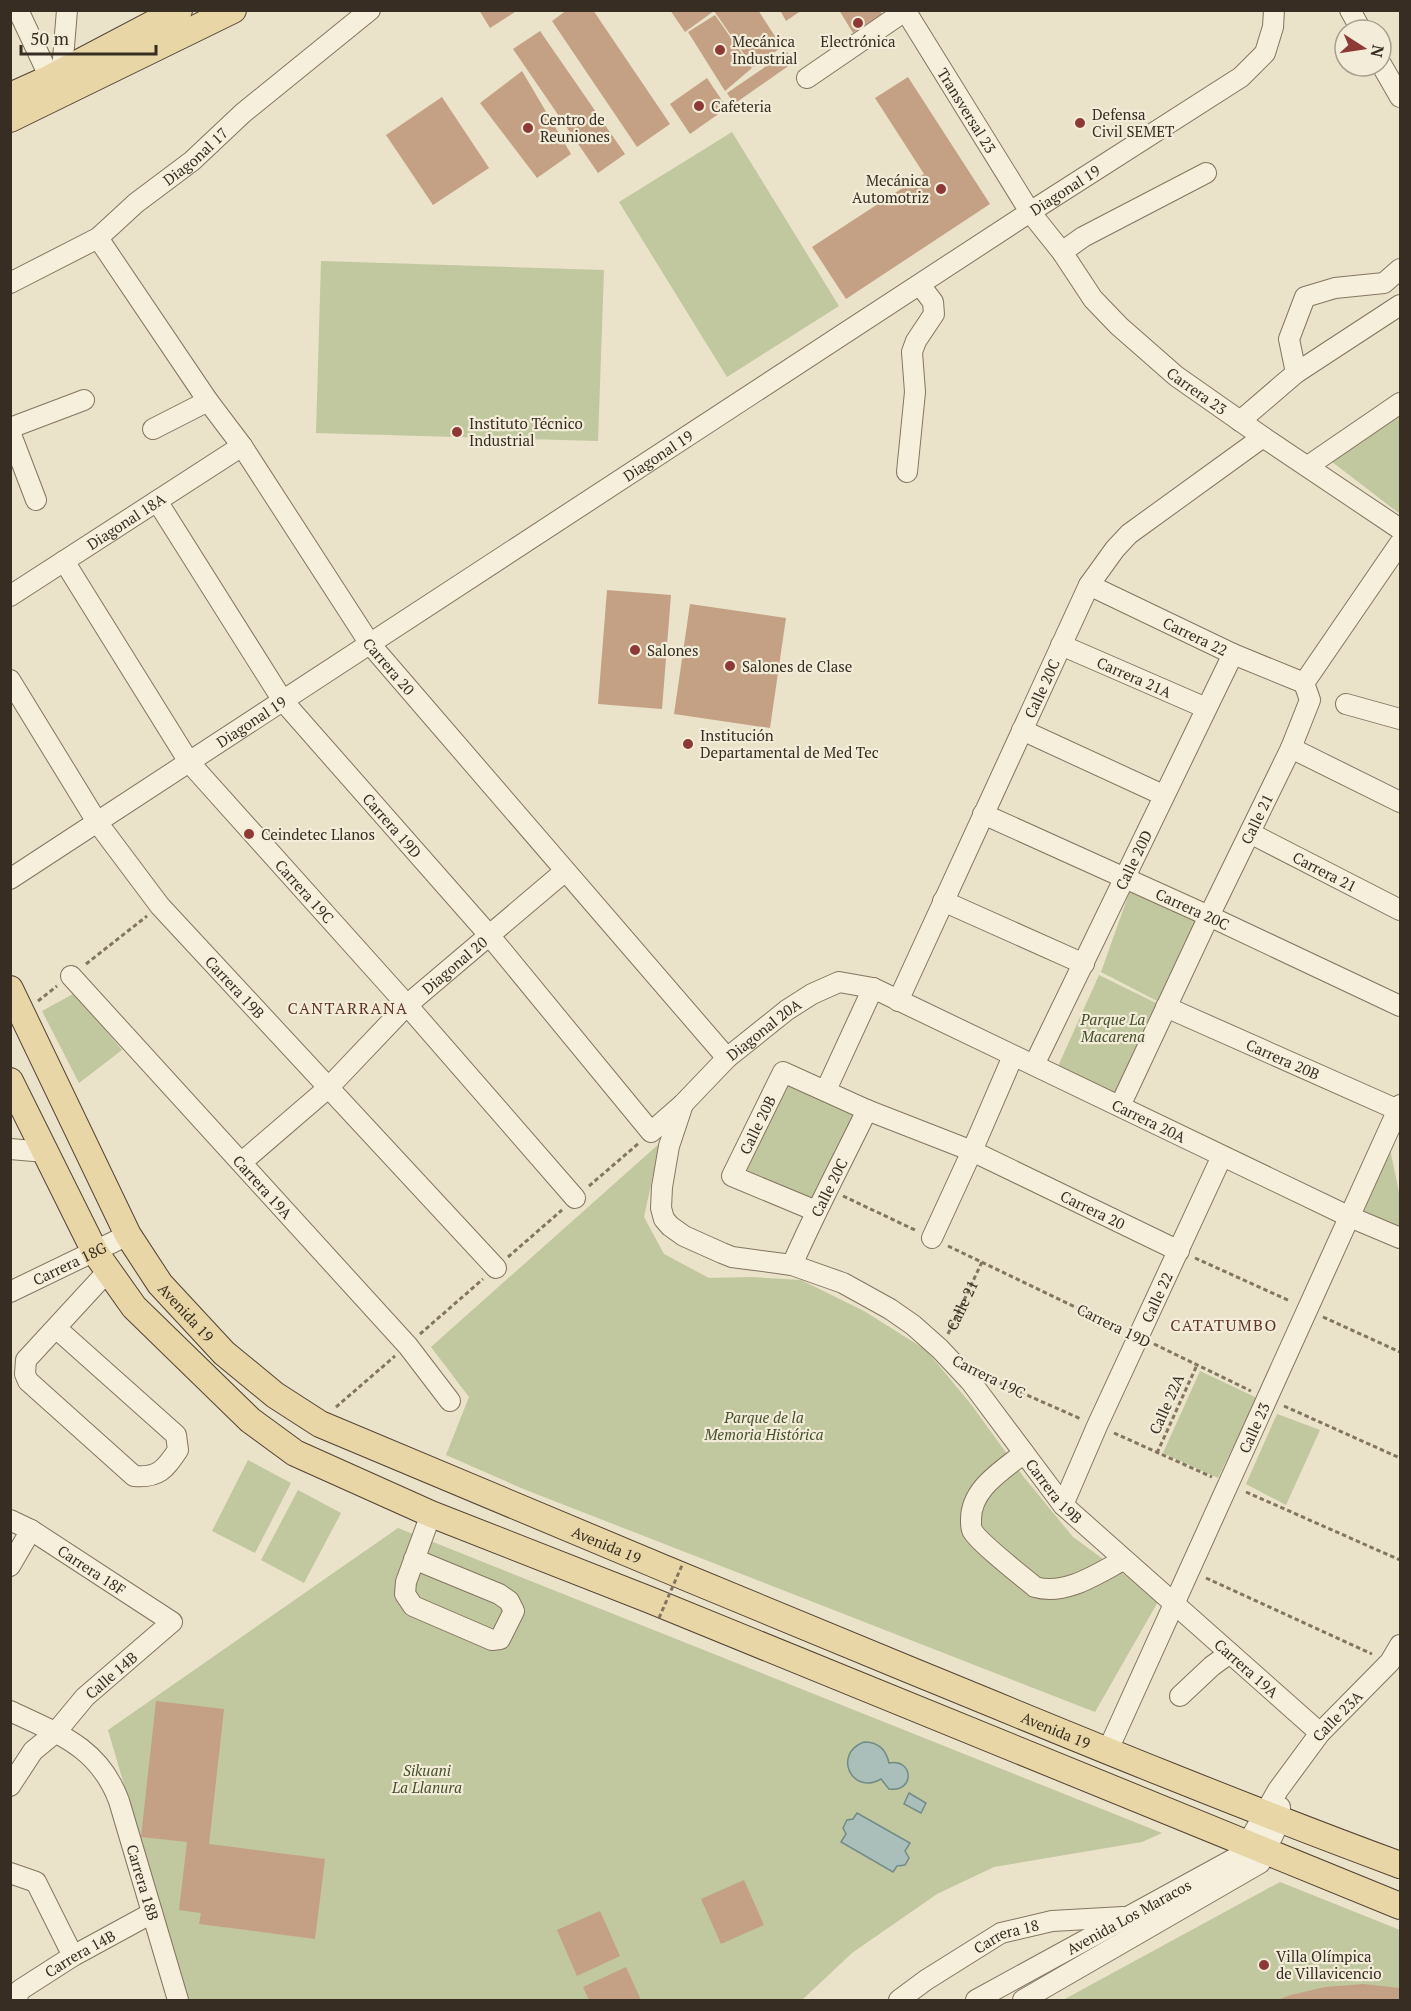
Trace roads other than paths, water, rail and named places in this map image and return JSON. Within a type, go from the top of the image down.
[{"type":"main road","points":[[10,119],[50,83],[178,10]]},
{"type":"main road","points":[[10,96],[50,83],[233,10]]},
{"type":"main road","points":[[10,89],[50,83]]},
{"type":"main road","points":[[10,129],[50,83]]},
{"type":"main road","name":"Avenida 19","points":[[10,989],[128,1235],[166,1291],[224,1353],[275,1395],[320,1424],[1107,1752],[1271,1817],[1401,1865]]},
{"type":"main road","points":[[10,1081],[101,1262],[134,1307],[250,1420],[295,1453],[431,1514],[661,1605],[1401,1906]]},
{"type":"street","points":[[18,10],[50,83]]},
{"type":"street","points":[[50,83],[67,10]]},
{"type":"street","name":"Diagonal 17","points":[[10,283],[98,238],[136,202],[192,161],[243,113],[370,10]]},
{"type":"street","name":"Diagonal 19","points":[[10,879],[1030,212],[1241,77],[1265,53],[1273,27],[1274,10]]},
{"type":"street","points":[[807,78],[905,11]]},
{"type":"street","name":"Transversal 23","points":[[905,11],[1030,212]]},
{"type":"street","points":[[1390,78],[1401,97]]},
{"type":"street","points":[[1062,252],[1083,237],[1206,173]]},
{"type":"street","name":"Carrera 23","points":[[1030,212],[1062,252],[1093,299],[1119,326],[1176,376],[1401,529]]},
{"type":"street","name":"Carrera 20","points":[[98,238],[242,446],[370,644],[564,872],[728,1058]]},
{"type":"street","points":[[1296,374],[1289,339],[1305,297],[1335,288],[1384,283],[1401,269]]},
{"type":"street","points":[[907,472],[915,392],[912,352],[916,341],[934,314],[933,302],[920,285]]},
{"type":"street","points":[[1240,421],[1296,374],[1401,305]]},
{"type":"street","points":[[36,500],[10,430],[84,400]]},
{"type":"street","points":[[153,429],[208,400]]},
{"type":"street","points":[[1308,466],[1401,403]]},
{"type":"street","name":"Calle 20C","points":[[898,1001],[1089,585],[1129,534],[1263,437]]},
{"type":"street","name":"Diagonal 18A","points":[[10,596],[242,446]]},
{"type":"street","name":"Carrera 19D","points":[[157,501],[283,701],[489,935],[651,1132]]},
{"type":"street","points":[[1304,683],[1401,543]]},
{"type":"street","name":"Carrera 19C","points":[[64,561],[189,762],[575,1198]]},
{"type":"street","name":"Carrera 22","points":[[1089,585],[1233,654],[1304,683]]},
{"type":"street","name":"Carrera 21A","points":[[1061,645],[1206,708]]},
{"type":"street","name":"Calle 20D","points":[[1034,1065],[1233,654]]},
{"type":"street","name":"Carrera 19B","points":[[10,680],[97,822],[160,906],[496,1268]]},
{"type":"street","name":"Calle 21","points":[[1120,1106],[1291,748],[1310,700],[1304,683]]},
{"type":"street","points":[[1346,704],[1401,719]]},
{"type":"street","points":[[1022,730],[1163,795]]},
{"type":"street","points":[[1291,748],[1401,802]]},
{"type":"street","name":"Carrera 20C","points":[[983,814],[1401,1006]]},
{"type":"street","name":"Carrera 21","points":[[1250,833],[1401,910]]},
{"type":"street","name":"Diagonal 20","points":[[242,1162],[328,1088],[406,1005],[564,872]]},
{"type":"street","points":[[944,901],[1084,964]]},
{"type":"street","name":"Carrera 19A","points":[[71,976],[408,1346],[450,1401]]},
{"type":"street","name":"Diagonal 20A","points":[[651,1132],[683,1104],[728,1058],[787,1010],[812,994],[839,982],[873,988],[898,1001]]},
{"type":"street","points":[[826,1090],[873,988]]},
{"type":"street","name":"Carrera 20A","points":[[898,1001],[1350,1217],[1401,1238]]},
{"type":"street","name":"Carrera 20B","points":[[1166,1007],[1400,1113]]},
{"type":"street","points":[[932,1238],[1013,1056]]},
{"type":"street","name":"Carrera 20","points":[[783,1072],[867,1110],[972,1151],[1179,1251]]},
{"type":"street","name":"Calle 20B","points":[[783,1072],[732,1176],[816,1211]]},
{"type":"street","name":"Carrera 19C","points":[[683,1104],[664,1166],[661,1208],[664,1219],[670,1226],[684,1236],[732,1257],[792,1265],[843,1283],[913,1325],[947,1355]]},
{"type":"street","name":"Calle 20C","points":[[792,1265],[816,1211],[829,1190],[867,1110]]},
{"type":"street","name":"Calle 23","points":[[1107,1752],[1350,1217],[1400,1113]]},
{"type":"street","points":[[10,1149],[46,1152]]},
{"type":"street","name":"Calle 22","points":[[1062,1504],[1222,1156]]},
{"type":"street","name":"Carrera 18G","points":[[10,1292],[101,1262],[128,1235]]},
{"type":"street","points":[[56,1328],[176,1435],[178,1450],[165,1469],[149,1477],[134,1476],[28,1381],[25,1374],[26,1360],[56,1328],[101,1262]]},
{"type":"street","name":"Carrera 19B","points":[[947,1355],[1062,1504],[1174,1605]]},
{"type":"street","points":[[1024,1453],[990,1480],[976,1496],[971,1513],[972,1530],[978,1537],[1035,1587],[1045,1590],[1057,1590],[1083,1581],[1123,1560]]},
{"type":"street","points":[[414,1559],[499,1594],[509,1601],[514,1611],[500,1639],[492,1640],[413,1606],[405,1594],[414,1559],[431,1514]]},
{"type":"street","name":"Carrera 18F","points":[[10,1520],[31,1530],[172,1622]]},
{"type":"street","points":[[10,1566],[31,1530]]},
{"type":"street","name":"Carrera 19A","points":[[1174,1605],[1320,1733]]},
{"type":"street","name":"Calle 14B","points":[[10,1786],[33,1751],[56,1732],[85,1697],[172,1622]]},
{"type":"street","name":"Calle 23A","points":[[1271,1817],[1281,1813],[1278,1790],[1320,1733],[1390,1662],[1401,1645]]},
{"type":"street","points":[[1180,1696],[1212,1666],[1230,1653]]},
{"type":"street","name":"Carrera 18B","points":[[10,1711],[56,1732],[82,1748],[101,1767],[112,1783],[178,2000]]},
{"type":"street","name":"Avenida Los Maracos","points":[[1023,2001],[1260,1863],[1256,1848],[1271,1817]]},
{"type":"street","name":"Avenida Los Maracos","points":[[976,2001],[1241,1854],[1256,1848]]},
{"type":"street","points":[[10,1873],[36,1882],[73,1956]]},
{"type":"street","name":"Carrera 14B","points":[[15,1992],[73,1956],[152,1913]]},
{"type":"street","name":"Carrera 18","points":[[899,2001],[926,1980],[1001,1933],[1052,1921],[1129,1917]]},
{"type":"water","points":[[864,1742],[881,1747],[889,1763],[897,1763],[907,1770],[907,1781],[903,1786],[889,1789],[881,1779],[871,1783],[854,1778],[848,1763],[849,1755],[854,1748]]},
{"type":"water","points":[[909,1793],[926,1803],[921,1813],[904,1804]]},
{"type":"water","points":[[857,1813],[910,1843],[905,1851],[909,1858],[905,1865],[897,1866],[893,1872],[841,1842],[846,1834],[843,1828],[847,1820],[853,1819]]},
{"type":"place","name":"Electrónica","points":[[858,23]]},
{"type":"place","name":"Mecánica Industrial","points":[[720,50]]},
{"type":"place","name":"Cafeteria","points":[[699,106]]},
{"type":"place","name":"Defensa Civil SEMET","points":[[1080,123]]},
{"type":"place","name":"Centro de Reuniones","points":[[528,128]]},
{"type":"place","name":"Mecánica Automotriz","points":[[941,189]]},
{"type":"place","name":"Instituto Técnico Industrial","points":[[457,432]]},
{"type":"place","name":"Salones","points":[[635,650]]},
{"type":"place","name":"Salones de Clase","points":[[730,666]]},
{"type":"place","name":"Institución Departamental de Med Tec","points":[[688,744]]},
{"type":"place","name":"Ceindetec Llanos","points":[[249,834]]},
{"type":"place","name":"Villa Olímpica de Villavicencio","points":[[1264,1965]]},
{"type":"district","name":"CANTARRANA","points":[[348,1008]]},
{"type":"district","name":"CATATUMBO","points":[[1224,1325]]},
{"type":"park label","name":"Parque La Macarena","points":[[1113,1028]]},
{"type":"park label","name":"Parque de la Memoria Histórica","points":[[764,1426]]},
{"type":"park label","name":"Sikuani La Llanura","points":[[427,1778]]}]
